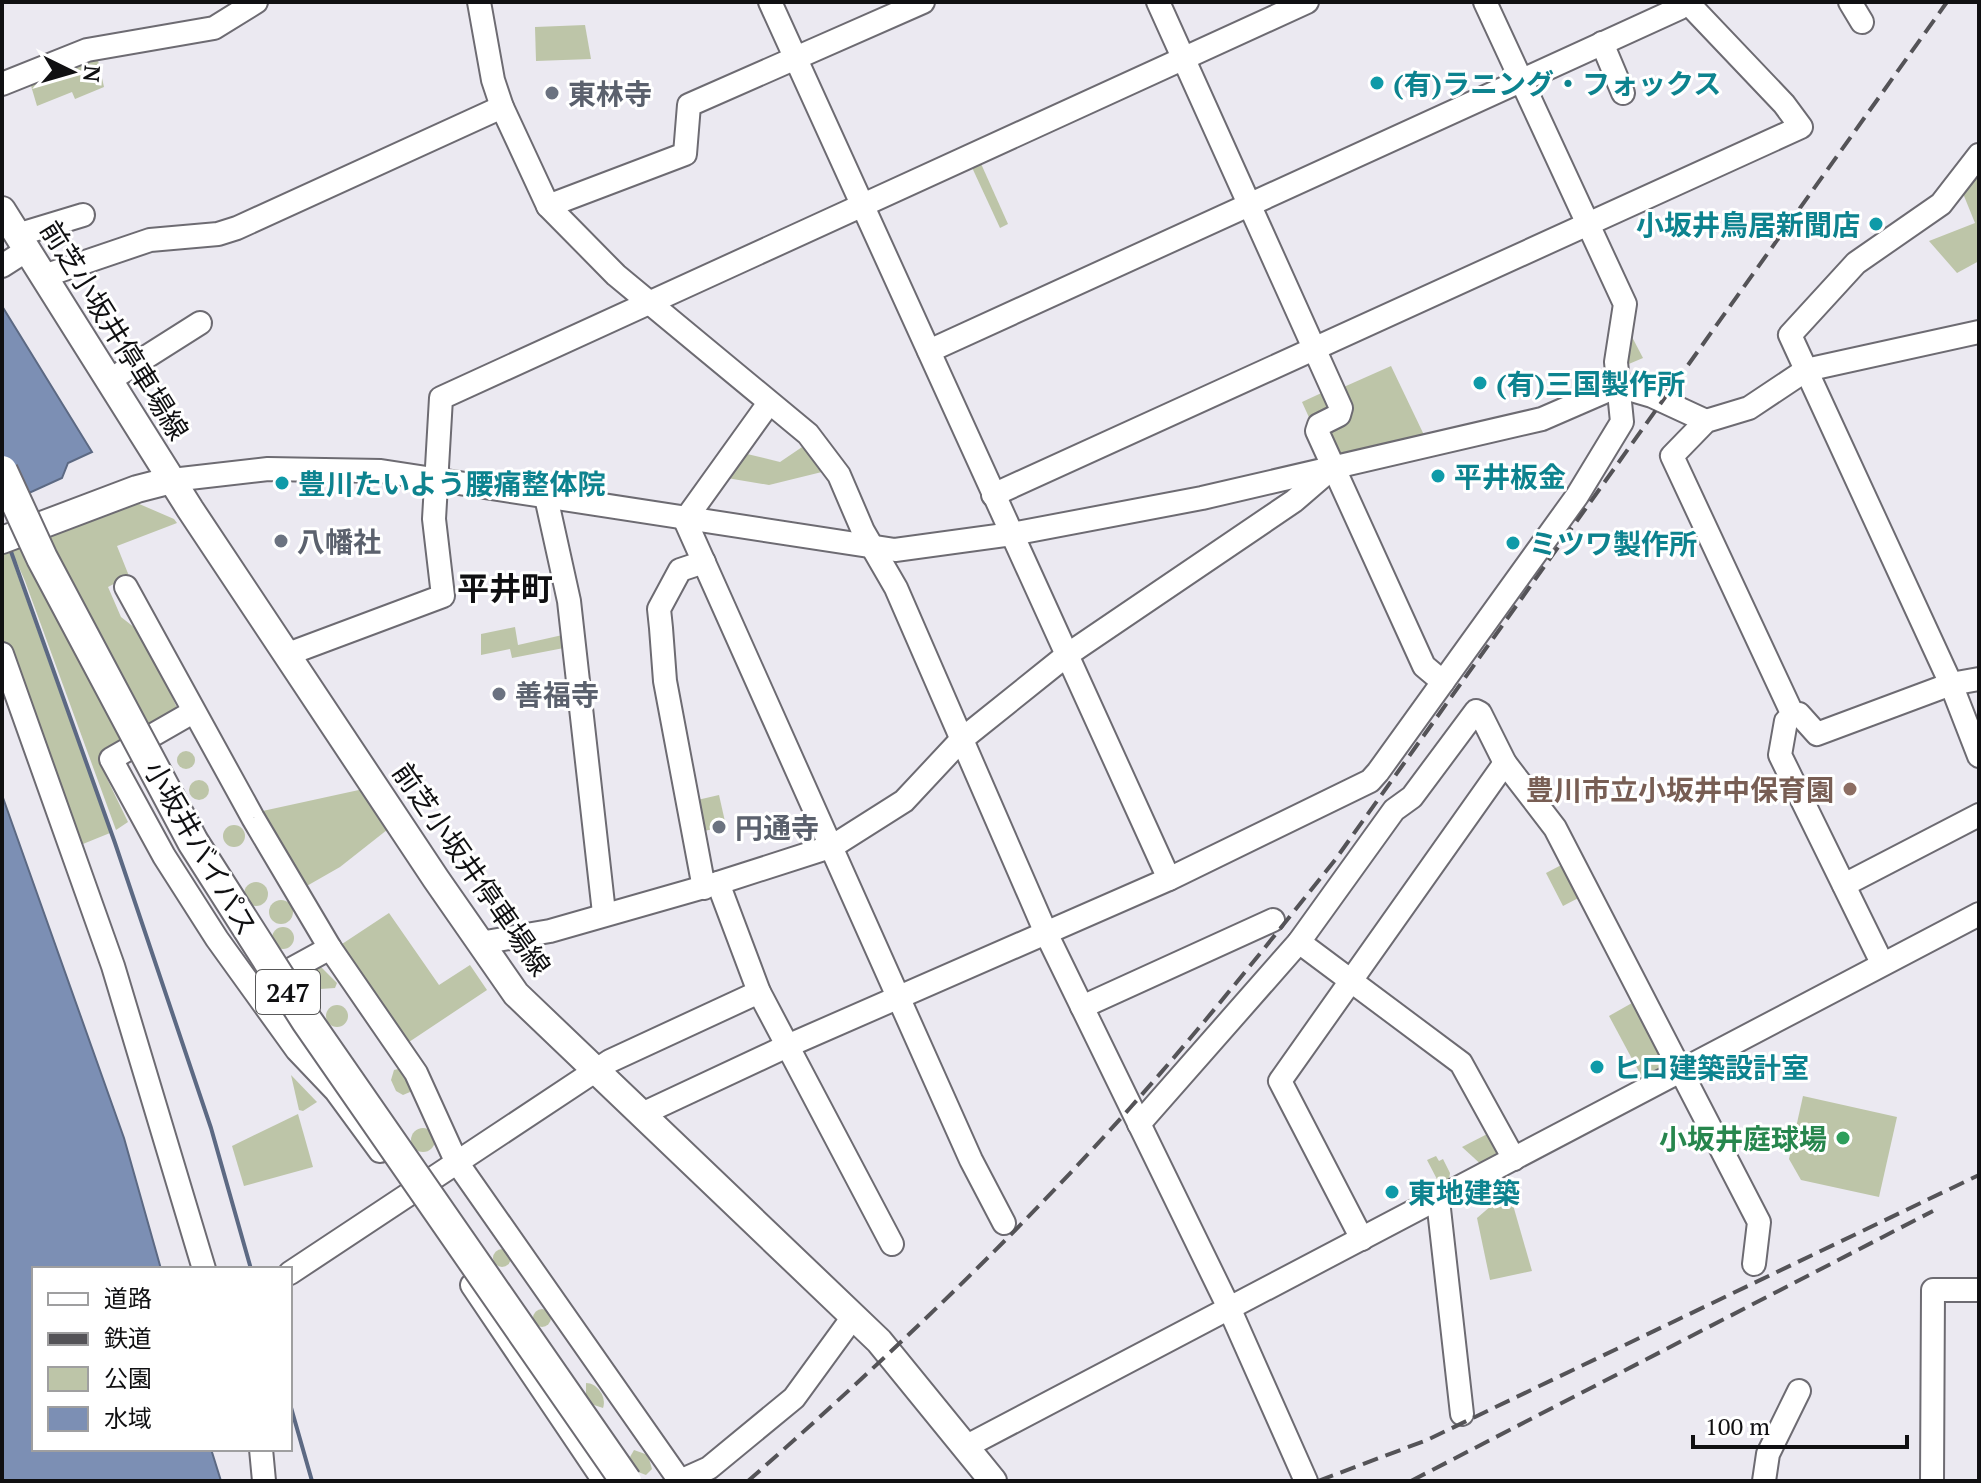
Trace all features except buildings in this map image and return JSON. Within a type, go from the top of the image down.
[{"type":"highway","name":"小坂井バイパス","points":[[2,471],[42,558],[193,842],[307,1021],[626,1481]]},
{"type":"main road","name":"前芝小坂井停車場線","points":[[2,210],[172,480],[516,994],[879,1341],[993,1481]]},
{"type":"main road","points":[[2,540],[137,489],[172,480]]},
{"type":"street","points":[[2,84],[87,50],[214,28],[256,2]]},
{"type":"street","points":[[479,2],[493,80],[502,107],[548,206],[616,275],[808,434],[831,462],[896,588],[1046,933],[1124,1100],[1139,1124],[1230,1310],[1306,1481]]},
{"type":"street","points":[[770,2],[860,206],[1169,879]]},
{"type":"street","points":[[548,206],[685,154],[689,105],[923,2]]},
{"type":"street","points":[[1158,2],[1342,411],[1317,428],[1424,666],[1443,682]]},
{"type":"street","points":[[288,654],[443,596],[434,519],[441,398],[1307,2]]},
{"type":"street","points":[[642,1114],[785,1047],[901,999],[1169,879],[1370,781],[1577,496],[1622,422],[1616,362],[1625,304],[1485,2]]},
{"type":"street","points":[[929,351],[1680,8],[1686,2],[1784,104],[1801,127],[993,495]]},
{"type":"street","points":[[1850,2],[1862,22]]},
{"type":"street","points":[[1602,43],[1623,93]]},
{"type":"street","points":[[44,276],[150,240],[218,234],[237,228],[502,107]]},
{"type":"street","points":[[1979,155],[1941,204],[1856,263],[1790,335],[1951,684],[1979,756]]},
{"type":"street","points":[[2,266],[22,243],[83,215]]},
{"type":"street","points":[[110,380],[200,323]]},
{"type":"street","points":[[1793,715],[1672,456],[1706,421],[1749,408],[1806,370],[1972,333],[1979,354]]},
{"type":"street","points":[[172,480],[268,469],[381,471],[895,550],[1012,534],[1202,498],[1542,419],[1618,386],[1652,396],[1706,421]]},
{"type":"street","points":[[685,520],[769,403]]},
{"type":"street","points":[[480,943],[550,931],[604,913],[711,886],[833,846],[904,801],[961,740],[1067,655],[1294,501],[1334,467]]},
{"type":"street","points":[[546,497],[569,601],[604,913]]},
{"type":"street","points":[[685,520],[971,1160],[1004,1223]]},
{"type":"street","points":[[704,562],[680,570],[659,609],[665,681],[711,886],[785,1047],[892,1244]]},
{"type":"street","points":[[126,587],[193,712],[330,948],[416,1073],[456,1161],[680,1481],[709,1468],[794,1398],[853,1317]]},
{"type":"street","points":[[2,654],[113,966],[203,1267]]},
{"type":"street","points":[[1882,963],[1780,755],[1786,721],[1799,714],[1817,734],[1951,684],[1979,679]]},
{"type":"street","points":[[193,712],[111,759],[164,856],[217,939],[297,1050],[336,1091],[410,1192],[604,1481]]},
{"type":"street","points":[[1139,1124],[1299,942],[1394,810],[1412,797],[1471,713],[1480,713],[1505,763],[1555,828],[1759,1222],[1754,1264]]},
{"type":"street","points":[[1362,1239],[1280,1081],[1349,979],[1505,763]]},
{"type":"street","points":[[1844,885],[1979,815]]},
{"type":"street","points":[[967,1446],[1979,914]]},
{"type":"street","points":[[1082,1007],[1273,920]]},
{"type":"street","points":[[1299,942],[1461,1063],[1514,1159]]},
{"type":"street","points":[[288,971],[330,948]]},
{"type":"street","points":[[292,1272],[610,1061],[759,992]]},
{"type":"street","points":[[1438,1200],[1462,1414]]},
{"type":"street","points":[[1932,1481],[1933,1290],[1979,1290]]},
{"type":"street","points":[[1764,1481],[1768,1454],[1799,1391]]},
{"type":"street","points":[[258,1451],[264,1478]]},
{"type":"green space","points":[[585,25],[591,59],[536,61],[535,27]]},
{"type":"green space","points":[[97,56],[104,87],[75,99],[72,92],[37,106],[29,79]]},
{"type":"green space","points":[[978,157],[1008,224],[1000,228],[969,161]]},
{"type":"green space","points":[[1979,169],[1979,261],[1957,273],[1929,241],[1975,223],[1962,191]]},
{"type":"green space","points":[[1631,335],[1643,358],[1624,366]]},
{"type":"green space","points":[[1391,366],[1424,435],[1332,455],[1322,427],[1337,390]]},
{"type":"green space","points":[[1330,389],[1340,411],[1312,424],[1302,402]]},
{"type":"green space","points":[[808,443],[830,470],[769,485],[721,477],[743,453],[780,462]]},
{"type":"green space","points":[[137,503],[177,523],[117,546],[129,576],[108,587],[121,617],[144,635],[177,708],[173,714],[98,760],[128,822],[116,830],[25,581],[17,563],[14,565],[110,833],[78,846],[2,639],[2,552]]},
{"type":"green space","points":[[515,627],[518,645],[567,634],[569,647],[512,658],[510,649],[481,655],[481,634]]},
{"type":"green space","points":[[182,751],[190,751],[195,760],[193,767],[182,769],[177,764],[177,756]]},
{"type":"green space","points":[[199,780],[206,783],[209,790],[206,797],[199,800],[192,797],[189,790],[192,783]]},
{"type":"green space","points":[[368,788],[392,826],[340,867],[305,887],[258,812]]},
{"type":"green space","points":[[719,795],[726,826],[700,832],[693,801]]},
{"type":"green space","points":[[234,825],[242,828],[245,836],[242,844],[234,847],[226,844],[223,836],[226,828]]},
{"type":"green space","points":[[1569,861],[1586,894],[1563,906],[1546,873]]},
{"type":"green space","points":[[256,882],[265,885],[268,894],[265,903],[256,906],[247,903],[244,894],[247,885]]},
{"type":"green space","points":[[276,900],[286,900],[293,907],[293,917],[286,924],[276,924],[269,917],[269,907]]},
{"type":"green space","points":[[389,913],[439,985],[470,965],[487,990],[409,1042],[342,944]]},
{"type":"green space","points":[[283,927],[291,930],[294,938],[291,946],[283,949],[275,946],[272,938],[275,930]]},
{"type":"green space","points":[[320,966],[337,983],[335,988],[320,989],[311,985],[309,975]]},
{"type":"green space","points":[[1639,999],[1674,1067],[1645,1083],[1609,1016]]},
{"type":"green space","points":[[333,1005],[341,1005],[348,1016],[341,1027],[333,1027],[326,1020],[326,1012]]},
{"type":"green space","points":[[402,1068],[413,1086],[410,1092],[403,1095],[396,1091],[391,1080],[394,1070]]},
{"type":"green space","points":[[291,1075],[317,1102],[303,1111],[299,1110]]},
{"type":"green space","name":"小坂井庭球場","points":[[1803,1096],[1897,1117],[1879,1197],[1801,1180],[1789,1159]]},
{"type":"green space","points":[[298,1114],[313,1167],[244,1186],[232,1146]]},
{"type":"green space","points":[[423,1128],[431,1132],[435,1140],[431,1148],[423,1152],[415,1148],[411,1140],[415,1132]]},
{"type":"green space","points":[[1495,1130],[1509,1156],[1485,1168],[1462,1147]]},
{"type":"green space","points":[[1436,1156],[1439,1161],[1443,1159],[1450,1173],[1449,1180],[1440,1185],[1427,1160]]},
{"type":"green space","points":[[1506,1193],[1511,1198],[1532,1271],[1490,1280],[1477,1218]]},
{"type":"green space","points":[[498,1249],[506,1249],[511,1258],[509,1265],[498,1267],[493,1262],[493,1254]]},
{"type":"green space","points":[[542,1309],[551,1318],[542,1327],[533,1318]]},
{"type":"green space","points":[[586,1383],[600,1391],[604,1399],[603,1408],[591,1404],[586,1395]]},
{"type":"green space","points":[[634,1450],[648,1455],[652,1469],[646,1475],[638,1472],[630,1457]]},
{"type":"water","points":[[2,306],[92,452],[68,463],[62,478],[29,493],[24,486],[2,494]]},
{"type":"water","points":[[2,795],[124,1138],[160,1267],[32,1267],[32,1451],[212,1451],[221,1481],[2,1481]]},
{"type":"waterway","points":[[9,546],[115,843],[211,1128],[250,1267]]},
{"type":"waterway","points":[[292,1411],[312,1481]]},
{"type":"railway","points":[[748,1481],[896,1346],[1039,1206],[1130,1108],[1259,954],[1335,860],[1947,2]]},
{"type":"railway","points":[[1318,1481],[1427,1440],[1979,1175]]},
{"type":"railway","points":[[1411,1481],[1933,1211]]},
{"type":"place","name":"(有)ラニング・フォックス","points":[[1377,83]]},
{"type":"place","name":"東林寺","points":[[552,93]]},
{"type":"place","name":"小坂井鳥居新聞店","points":[[1876,224]]},
{"type":"place","name":"(有)三国製作所","points":[[1480,383]]},
{"type":"place","name":"平井板金","points":[[1438,476]]},
{"type":"place","name":"豊川たいよう腰痛整体院","points":[[282,483]]},
{"type":"place","name":"八幡社","points":[[281,541]]},
{"type":"place","name":"ミツワ製作所","points":[[1513,543]]},
{"type":"place","name":"善福寺","points":[[499,694]]},
{"type":"place","name":"豊川市立小坂井中保育園","points":[[1850,789]]},
{"type":"place","name":"円通寺","points":[[719,827]]},
{"type":"place","name":"ヒロ建築設計室","points":[[1597,1067]]},
{"type":"place","name":"小坂井庭球場","points":[[1843,1138]]},
{"type":"place","name":"東地建築","points":[[1392,1192]]},
{"type":"district","name":"平井町","points":[[505,588]]}]
